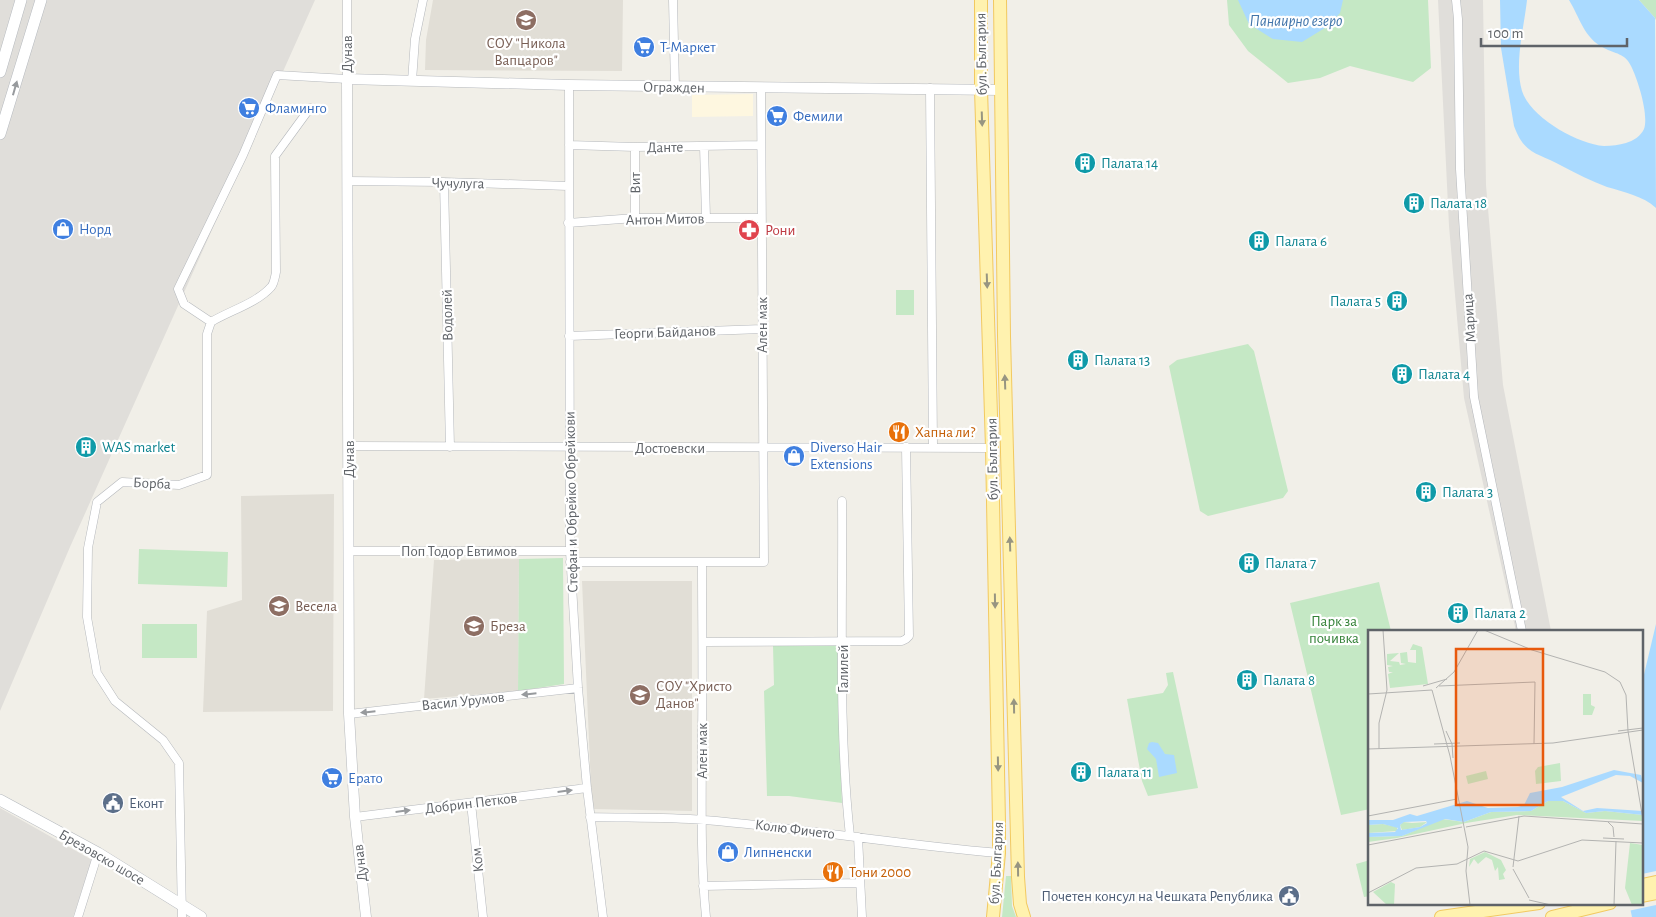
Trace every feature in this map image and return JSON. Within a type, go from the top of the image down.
[{"type":"main road","points":[[0,72],[21,0]]},
{"type":"main road","points":[[0,134],[41,0]]},
{"type":"main road","name":"бул. България","points":[[980,0],[992,448],[999,853],[993,917]]},
{"type":"main road","points":[[1000,0],[1004,336],[1018,877],[1020,904],[1024,917]]},
{"type":"main road","name":"Брезовско шосе","points":[[0,800],[98,853],[201,917]]},
{"type":"main road","points":[[1441,917],[1532,904]]},
{"type":"main road","points":[[1552,917],[1583,914],[1608,904]]},
{"type":"street","name":"Дунав","points":[[347,0],[349,714],[355,817],[366,917]]},
{"type":"street","points":[[412,81],[415,39],[423,0]]},
{"type":"street","points":[[673,0],[675,87]]},
{"type":"street","name":"Марица","points":[[1456,0],[1458,18],[1460,169],[1474,397],[1522,630]]},
{"type":"street","points":[[310,108],[275,156],[276,272],[272,286],[250,303],[211,322],[184,304],[178,289],[243,155],[277,75],[347,79]]},
{"type":"street","name":"Огражден","points":[[347,79],[675,87],[1002,90]]},
{"type":"street","name":"Стефан и Обрейко Обрейкови","points":[[569,85],[570,562],[587,788],[603,917]]},
{"type":"street","name":"Ален мак","points":[[706,917],[703,886],[702,820],[702,563],[764,562],[761,88]]},
{"type":"street","points":[[930,88],[933,447]]},
{"type":"street","name":"Данте","points":[[569,145],[635,147],[761,145]]},
{"type":"street","points":[[704,146],[706,218]]},
{"type":"street","name":"Вит","points":[[635,147],[635,218]]},
{"type":"street","name":"Чучулуга","points":[[347,181],[568,186]]},
{"type":"street","name":"Водолей","points":[[444,182],[450,447]]},
{"type":"street","name":"Антон Митов","points":[[568,223],[635,218],[761,218]]},
{"type":"street","name":"Борба","points":[[182,905],[179,763],[163,740],[115,701],[97,673],[87,617],[88,548],[97,502],[122,482],[179,485],[207,475],[207,334],[211,322]]},
{"type":"street","name":"Георги Байданов","points":[[569,336],[762,329]]},
{"type":"street","name":"Достоевски","points":[[349,446],[762,449],[992,448]]},
{"type":"street","points":[[703,642],[902,641],[906,639],[909,636],[906,448]]},
{"type":"street","name":"Галилей","points":[[842,501],[846,800],[854,836],[862,917]]},
{"type":"street","name":"Поп Тодор Евтимов","points":[[349,550],[570,551]]},
{"type":"street","points":[[570,562],[702,563]]},
{"type":"street","name":"Васил Урумов","points":[[349,714],[578,688]]},
{"type":"street","name":"Добрин Петков","points":[[355,817],[587,788]]},
{"type":"street","name":"Ком","points":[[471,803],[483,917]]},
{"type":"street","name":"Колю Фичето","points":[[590,817],[702,820],[854,836],[954,850],[999,853]]},
{"type":"street","points":[[78,917],[98,853]]},
{"type":"street","points":[[703,886],[860,883]]},
{"type":"street","points":[[182,905],[182,917]]},
{"type":"shaded area","points":[[0,0],[315,0],[70,547],[0,711]]},
{"type":"shaded area","name":"СОУ \"Никола Вапцаров\"","points":[[433,0],[623,0],[622,71],[425,70],[426,40]]},
{"type":"shaded area","points":[[1438,0],[1483,0],[1486,185],[1503,385],[1551,630],[1516,630],[1464,398],[1449,226]]},
{"type":"shaded area","points":[[753,94],[753,116],[692,117],[692,95]]},
{"type":"shaded area","name":"Весела","points":[[334,494],[333,711],[203,712],[207,611],[242,600],[241,496]]},
{"type":"shaded area","name":"Бреза","points":[[519,559],[518,691],[424,699],[434,560]]},
{"type":"shaded area","name":"СОУ \"Христо Данов\"","points":[[582,581],[692,581],[692,811],[592,809]]},
{"type":"shaded area","points":[[0,808],[92,860],[73,917],[0,917]]},
{"type":"green space","points":[[1227,0],[1428,0],[1431,68],[1413,82],[1350,66],[1320,78],[1288,83],[1248,51],[1229,25]]},
{"type":"green space","points":[[1639,0],[1656,0],[1656,20],[1655,18]]},
{"type":"green space","points":[[896,290],[914,290],[914,315],[896,315]]},
{"type":"green space","points":[[1248,344],[1254,351],[1288,491],[1283,498],[1208,516],[1200,511],[1169,366],[1177,360]]},
{"type":"green space","points":[[139,549],[228,552],[227,587],[138,584]]},
{"type":"green space","points":[[563,558],[564,684],[518,691],[519,559]]},
{"type":"green space","name":"Парк за почивка","points":[[1379,582],[1391,630],[1368,630],[1368,809],[1341,815],[1290,603]]},
{"type":"green space","points":[[142,624],[197,624],[197,658],[142,658]]},
{"type":"green space","points":[[839,645],[839,731],[842,803],[789,796],[767,796],[764,691],[774,685],[773,646]]},
{"type":"green space","points":[[1173,672],[1198,788],[1148,796],[1142,781],[1127,699],[1163,693],[1168,685],[1166,673]]},
{"type":"green space","points":[[1368,861],[1368,896],[1364,897],[1356,864]]},
{"type":"green space","points":[[1006,876],[1011,876],[1012,906],[1016,917],[1002,917]]},
{"type":"water","name":"Панаирно езеро","points":[[1238,0],[1343,0],[1340,13],[1328,26],[1302,42],[1273,39],[1249,24]]},
{"type":"water","points":[[1500,0],[1527,0],[1520,46],[1519,69],[1522,91],[1527,101],[1534,110],[1556,128],[1581,140],[1604,146],[1626,143],[1634,140],[1641,134],[1645,123],[1642,98],[1629,62],[1623,56],[1604,48],[1592,39],[1583,27],[1569,0],[1639,0],[1655,18],[1656,208],[1639,197],[1607,187],[1579,175],[1533,152],[1523,143],[1514,126],[1501,48]]},
{"type":"water","points":[[1656,624],[1656,917],[1632,917],[1629,904],[1644,904],[1644,675]]},
{"type":"water","points":[[1149,743],[1158,743],[1165,754],[1174,755],[1177,773],[1159,777],[1156,759],[1147,749]]},
{"type":"pier","points":[[1656,871],[1656,905],[1628,911],[1626,904],[1644,904],[1644,874]]},
{"type":"place","name":"СОУ \"Никола Вапцаров\"","points":[[526,20]]},
{"type":"place","name":"Т-Маркет","points":[[644,47]]},
{"type":"place","name":"Фламинго","points":[[249,108]]},
{"type":"place","name":"Фемили","points":[[777,116]]},
{"type":"place","name":"Палата 14","points":[[1085,163]]},
{"type":"place","name":"Палата 18","points":[[1414,203]]},
{"type":"place","name":"Норд","points":[[63,229]]},
{"type":"place","name":"Рони","points":[[749,230]]},
{"type":"place","name":"Палата 6","points":[[1259,241]]},
{"type":"place","name":"Палата 5","points":[[1397,301]]},
{"type":"place","name":"Палата 13","points":[[1078,360]]},
{"type":"place","name":"Палата 4","points":[[1402,374]]},
{"type":"place","name":"Хапна ли?","points":[[899,432]]},
{"type":"place","name":"WAS market","points":[[86,447]]},
{"type":"place","name":"Diverso Hair Extensions","points":[[794,456]]},
{"type":"place","name":"Палата 3","points":[[1426,492]]},
{"type":"place","name":"Палата 7","points":[[1249,563]]},
{"type":"place","name":"Весела","points":[[279,606]]},
{"type":"place","name":"Палата 2","points":[[1458,613]]},
{"type":"place","name":"Бреза","points":[[474,626]]},
{"type":"place","name":"Палата 8","points":[[1247,680]]},
{"type":"place","name":"СОУ \"Христо Данов\"","points":[[640,695]]},
{"type":"place","name":"Палата 11","points":[[1081,772]]},
{"type":"place","name":"Ерато","points":[[332,778]]},
{"type":"place","name":"Еконт","points":[[113,803]]},
{"type":"place","name":"Липненски","points":[[728,852]]},
{"type":"place","name":"Тони 2000","points":[[833,872]]},
{"type":"place","name":"Почетен консул на Чешката Република","points":[[1289,896]]}]
